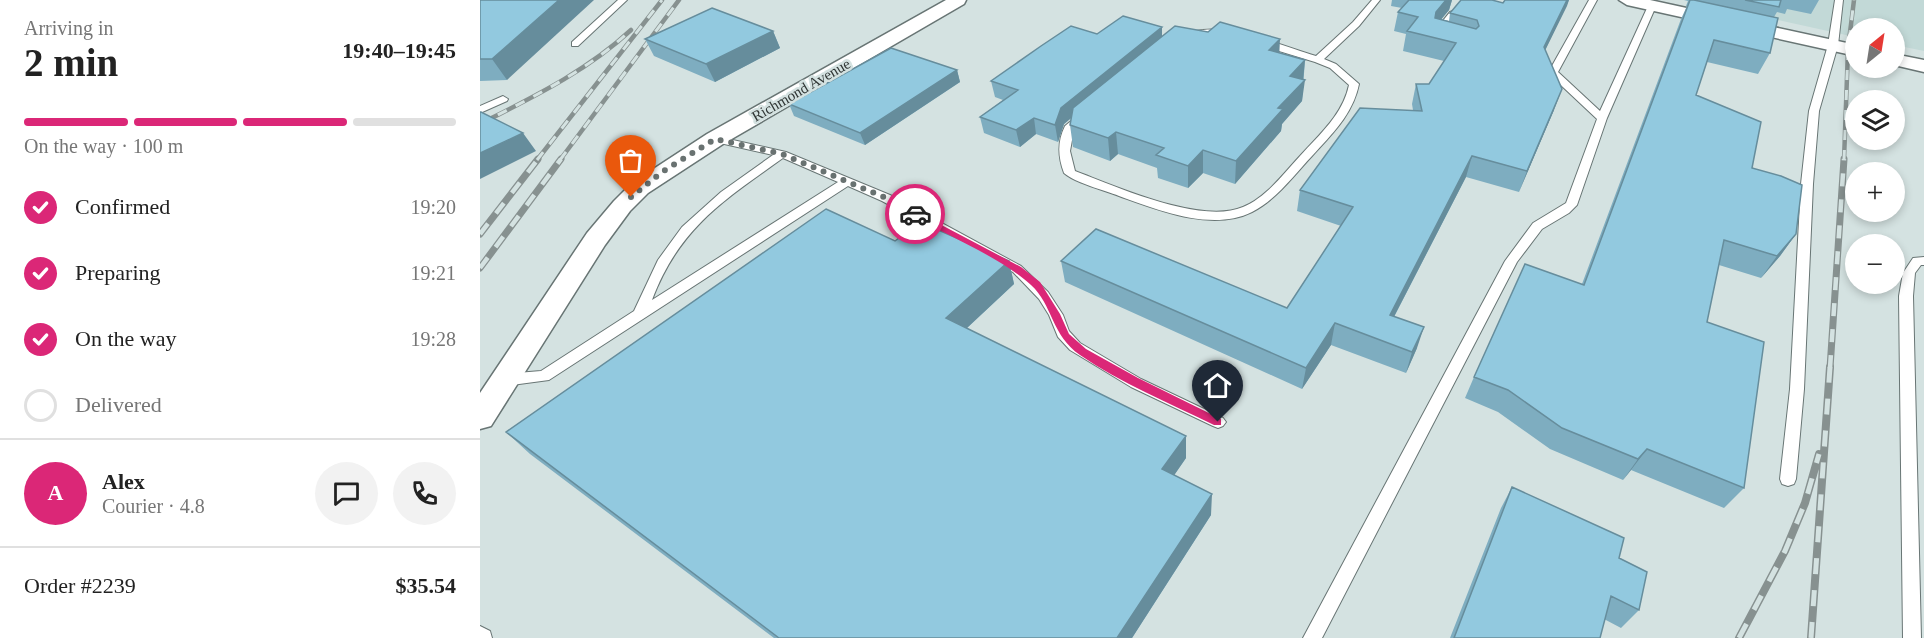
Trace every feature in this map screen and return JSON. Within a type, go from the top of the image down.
[{"type":"street","name":"Richmond Avenue","points":[[480,417],[596,239],[622,206],[662,172],[715,139],[958,0]]},
{"type":"street","points":[[1627,0],[1845,48]]},
{"type":"street","points":[[1905,62],[1924,66]]},
{"type":"lane","points":[[575,44],[623,0]]},
{"type":"lane","points":[[1318,60],[1341,40],[1376,0]]},
{"type":"lane","points":[[1447,38],[1436,35],[1453,14],[1473,7],[1478,0]]},
{"type":"lane","points":[[1593,0],[1553,72],[1602,118]]},
{"type":"lane","points":[[1788,478],[1797,389],[1807,184],[1814,111],[1833,45],[1839,0]]},
{"type":"lane","points":[[1312,638],[1511,261],[1525,240],[1542,222],[1565,211],[1571,205],[1602,118],[1652,6]]},
{"type":"lane","points":[[1221,32],[1318,60],[1333,66],[1354,84],[1352,100],[1327,133],[1268,197],[1244,212],[1210,217],[1138,199],[1070,173],[1064,159],[1063,141],[1069,128],[1171,43],[1190,34],[1221,32]]},
{"type":"lane","points":[[480,110],[503,99]]},
{"type":"lane","points":[[715,139],[782,154],[886,198],[1017,269],[1036,284],[1056,314],[1065,336],[1083,352],[1134,381],[1218,422]]},
{"type":"lane","points":[[640,314],[650,286],[675,243],[706,210],[782,154]]},
{"type":"lane","points":[[504,380],[544,376],[846,182]]},
{"type":"lane","points":[[1912,638],[1906,296],[1909,273],[1917,261],[1924,261]]},
{"type":"shaded area","points":[[1687,0],[1924,0],[1924,51],[1905,47],[1905,18],[1845,18],[1845,35]]},
{"type":"building","points":[[480,0],[559,0],[492,59],[480,59]]},
{"type":"building","points":[[1409,0],[1446,0],[1436,12],[1435,18],[1476,29],[1479,26],[1477,20],[1450,13],[1461,0],[1492,0],[1503,3],[1505,0],[1567,0],[1544,47],[1562,89],[1527,171],[1472,156],[1390,315],[1424,327],[1412,352],[1335,323],[1306,368],[1061,261],[1096,229],[1287,308],[1353,207],[1300,190],[1360,108],[1422,111],[1416,84],[1429,84],[1456,43],[1407,31],[1418,17],[1398,12]]},
{"type":"building","points":[[1690,0],[1778,18],[1770,53],[1714,40],[1696,95],[1761,122],[1752,168],[1802,185],[1796,234],[1777,256],[1724,240],[1707,322],[1764,342],[1744,488],[1647,449],[1638,459],[1562,428],[1508,390],[1474,377],[1525,264],[1584,285]]},
{"type":"building","points":[[1745,0],[1781,0],[1779,7]]},
{"type":"building","points":[[712,8],[773,31],[706,64],[645,39]]},
{"type":"building","points":[[1123,16],[1162,27],[1061,108],[1055,125],[1034,118],[1016,130],[980,117],[1018,90],[991,81],[1071,26],[1097,34]]},
{"type":"building","points":[[1220,22],[1280,39],[1269,50],[1305,60],[1290,76],[1305,80],[1278,108],[1283,109],[1236,161],[1203,150],[1188,166],[1156,155],[1164,148],[1116,132],[1108,138],[1070,125],[1073,108],[1175,26],[1208,32]]},
{"type":"building","points":[[891,48],[957,70],[860,133],[789,104]]},
{"type":"building","points":[[481,112],[523,133],[480,153]]},
{"type":"building","points":[[826,209],[895,241],[920,222],[1009,261],[946,318],[1186,436],[1162,469],[1212,494],[1117,638],[779,638],[506,432]]},
{"type":"building","points":[[1512,487],[1624,538],[1619,558],[1647,572],[1639,610],[1611,596],[1600,638],[1454,638]]},
{"type":"railway","points":[[537,160],[662,0]]},
{"type":"railway","points":[[560,160],[679,0]]},
{"type":"railway","points":[[1844,160],[1848,49],[1854,0]]},
{"type":"railway","points":[[480,124],[578,71],[631,30]]},
{"type":"railway","points":[[480,234],[538,159]]},
{"type":"railway","points":[[480,268],[561,159]]},
{"type":"railway","points":[[1830,368],[1844,159]]},
{"type":"railway","points":[[1811,638],[1830,367]]},
{"type":"railway","points":[[1739,638],[1785,551],[1805,503],[1819,454]]},
{"type":"way so far","points":[[631,197],[662,172],[715,139],[782,154],[886,198],[915,214]]},
{"type":"route","points":[[915,214],[1017,269],[1036,284],[1056,314],[1065,336],[1083,352],[1134,381],[1218,422]]}]
